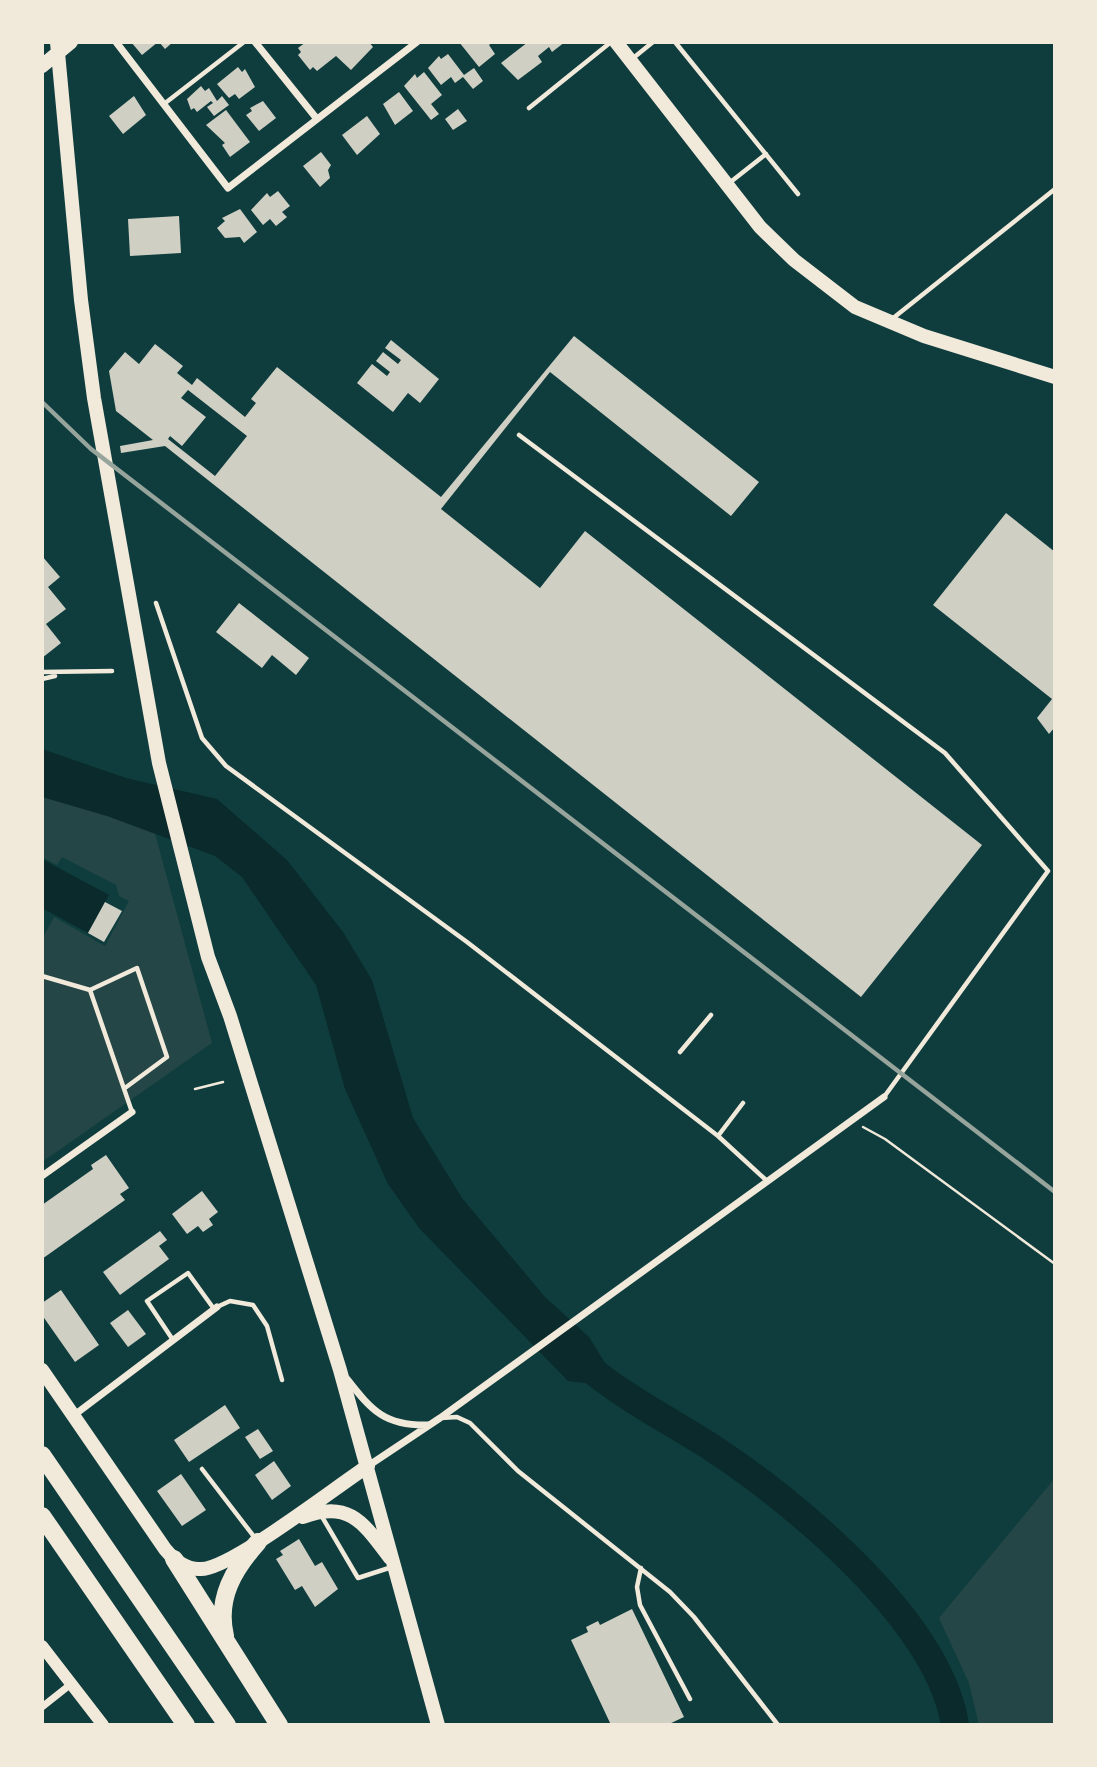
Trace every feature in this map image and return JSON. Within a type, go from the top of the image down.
[{"type":"highway","points":[[42,1455],[227,1725]]},
{"type":"highway","points":[[42,1516],[186,1725]]},
{"type":"highway","points":[[229,1649],[221,1615],[224,1598],[232,1576],[258,1542]]},
{"type":"highway","points":[[174,1559],[279,1725]]},
{"type":"main road","points":[[42,66],[58,47],[71,42]]},
{"type":"main road","points":[[613,42],[760,227],[794,260],[855,307],[980,355],[1055,377]]},
{"type":"main road","points":[[58,47],[81,300],[122,570],[159,763],[208,957],[230,1016],[340,1370],[438,1725]]},
{"type":"main road","points":[[42,1370],[174,1559],[185,1566],[202,1570],[233,1558],[368,1466]]},
{"type":"main road","points":[[282,1525],[318,1511],[334,1510],[356,1518],[396,1565]]},
{"type":"street","points":[[116,42],[162,105],[229,188],[417,42]]},
{"type":"street","points":[[255,42],[317,119]]},
{"type":"street","points":[[368,1466],[440,1418],[884,1097]]},
{"type":"street","points":[[42,1176],[132,1112]]},
{"type":"street","points":[[73,1416],[216,1308]]},
{"type":"street","points":[[340,1370],[377,1413],[407,1426],[430,1425]]},
{"type":"street","points":[[42,1646],[103,1725]]},
{"type":"street","points":[[42,1707],[71,1684]]},
{"type":"lane","points":[[162,105],[244,42]]},
{"type":"lane","points":[[529,108],[613,42]]},
{"type":"lane","points":[[630,61],[653,42]]},
{"type":"lane","points":[[676,42],[798,194]]},
{"type":"lane","points":[[726,186],[766,154]]},
{"type":"lane","points":[[888,321],[1055,189]]},
{"type":"lane","points":[[519,435],[945,753],[1048,871],[884,1097]]},
{"type":"lane","points":[[156,603],[202,738],[226,766],[467,942],[718,1136],[767,1182]]},
{"type":"lane","points":[[42,672],[59,674],[112,671]]},
{"type":"lane","points":[[42,679],[59,674]]},
{"type":"lane","points":[[42,976],[90,990],[137,968],[167,1057],[125,1088]]},
{"type":"lane","points":[[90,990],[132,1112]]},
{"type":"lane","points":[[680,1052],[711,1015]]},
{"type":"lane","points":[[718,1136],[743,1103]]},
{"type":"lane","points":[[173,1340],[147,1301],[188,1273],[216,1308],[230,1301],[253,1305],[267,1326],[282,1380]]},
{"type":"lane","points":[[440,1418],[457,1417],[470,1423],[526,1478],[641,1568],[694,1617],[778,1725]]},
{"type":"lane","points":[[202,1469],[258,1542]]},
{"type":"lane","points":[[318,1511],[358,1578],[396,1565]]},
{"type":"lane","points":[[641,1568],[638,1587],[640,1605],[690,1699]]},
{"type":"path","points":[[195,1089],[223,1082]]},
{"type":"path","points":[[839,1130],[866,1126],[1055,1264]]},
{"type":"shaded area","points":[[42,749],[126,778],[217,799],[287,860],[343,932],[372,980],[413,1118],[462,1198],[545,1297],[589,1337],[605,1363],[609,1386],[568,1381],[419,1228],[388,1184],[345,1089],[316,985],[242,877],[215,856],[107,816],[42,797]]},
{"type":"shaded area","points":[[42,776],[150,815],[212,1043],[42,1162],[42,939],[54,917],[105,946],[129,901],[119,896],[116,885],[62,857],[57,865],[42,857]]},
{"type":"shaded area","points":[[42,859],[109,895],[88,933],[42,908]]},
{"type":"shaded area","points":[[1055,1478],[1055,1725],[979,1725],[969,1683],[939,1618]]},
{"type":"building","points":[[131,42],[158,42],[142,55]]},
{"type":"building","points":[[159,42],[173,42],[165,49]]},
{"type":"building","points":[[306,42],[369,42],[373,47],[351,70],[336,56],[317,71],[313,67],[310,70],[298,55],[301,52],[298,48]]},
{"type":"building","points":[[459,42],[493,42],[489,45],[495,54],[479,67]]},
{"type":"building","points":[[528,42],[565,42],[552,52],[549,47],[538,56],[542,62],[518,80],[501,63]]},
{"type":"building","points":[[448,54],[464,75],[474,68],[483,81],[473,89],[463,77],[455,83],[451,77],[441,85],[428,68],[439,56],[441,59]]},
{"type":"building","points":[[238,67],[242,72],[245,69],[255,87],[239,99],[235,94],[229,98],[217,84]]},
{"type":"building","points":[[424,72],[442,95],[431,104],[439,114],[431,120],[404,86],[415,74],[417,78]]},
{"type":"building","points":[[201,86],[205,91],[209,88],[217,101],[222,96],[229,105],[214,116],[207,107],[213,103],[211,101],[197,112],[194,108],[191,110],[187,99]]},
{"type":"building","points":[[399,92],[413,111],[395,125],[383,104]]},
{"type":"building","points":[[134,96],[146,115],[123,134],[109,116]]},
{"type":"building","points":[[263,101],[276,118],[259,131],[246,115],[252,111],[250,108]]},
{"type":"building","points":[[458,109],[467,121],[453,130],[445,119]]},
{"type":"building","points":[[226,110],[250,142],[230,157],[222,145],[225,143],[206,125]]},
{"type":"building","points":[[367,116],[380,134],[357,155],[342,135]]},
{"type":"building","points":[[321,152],[331,165],[328,170],[330,178],[320,187],[303,166]]},
{"type":"building","points":[[278,191],[290,206],[282,212],[287,217],[276,226],[270,219],[263,225],[251,210],[267,193],[270,197]]},
{"type":"building","points":[[240,209],[257,232],[244,243],[240,237],[225,238],[217,228],[225,221],[222,218]]},
{"type":"building","points":[[179,216],[181,253],[130,256],[128,219]]},
{"type":"building","points":[[574,336],[759,482],[731,516],[550,372],[441,509],[540,588],[585,531],[982,845],[861,997],[165,446],[121,453],[120,446],[153,440],[116,411],[109,371],[125,352],[139,364],[155,344],[183,366],[177,373],[192,385],[197,378],[245,417],[256,403],[251,399],[277,367],[441,497]],"holes":[[[188,390],[247,436],[215,476],[168,439],[170,436],[182,446],[206,417],[181,398]]]},
{"type":"building","points":[[391,340],[439,379],[420,403],[408,393],[393,412],[357,383],[372,364],[387,376],[390,372],[376,361],[383,352],[398,364],[401,360],[385,348]]},
{"type":"building","points":[[1006,513],[1055,552],[1055,727],[1049,734],[1037,718],[1052,699],[933,605]]},
{"type":"building","points":[[42,556],[60,577],[48,587],[66,609],[46,624],[61,643],[42,658]]},
{"type":"building","points":[[239,603],[309,658],[296,675],[272,655],[262,668],[216,632]]},
{"type":"building","points":[[105,902],[122,911],[104,942],[88,933]]},
{"type":"building","points":[[106,1155],[129,1188],[120,1194],[125,1200],[42,1259],[42,1205],[93,1169],[91,1165]]},
{"type":"building","points":[[202,1191],[218,1212],[209,1219],[213,1225],[203,1232],[198,1226],[187,1234],[172,1214]]},
{"type":"building","points":[[160,1231],[167,1240],[159,1246],[169,1259],[120,1295],[103,1272]]},
{"type":"building","points":[[61,1290],[99,1345],[75,1362],[42,1315],[42,1303]]},
{"type":"building","points":[[128,1310],[146,1334],[128,1347],[110,1323]]},
{"type":"building","points":[[225,1405],[240,1428],[189,1462],[174,1440]]},
{"type":"building","points":[[258,1429],[273,1451],[260,1459],[245,1437]]},
{"type":"building","points":[[274,1461],[291,1486],[272,1500],[255,1475]]},
{"type":"building","points":[[181,1474],[206,1510],[182,1526],[157,1491]]},
{"type":"building","points":[[299,1539],[315,1566],[322,1562],[338,1589],[315,1607],[302,1586],[295,1590],[276,1559],[283,1555],[280,1551]]},
{"type":"building","points":[[632,1609],[684,1717],[667,1725],[611,1725],[571,1640],[588,1632],[586,1627],[598,1621],[600,1625]]},
{"type":"waterway","points":[[582,1362],[628,1396],[745,1470],[821,1532],[859,1568],[893,1606],[922,1645],[943,1685],[955,1725]]},
{"type":"railway","points":[[42,402],[91,449],[1055,1192]]}]
